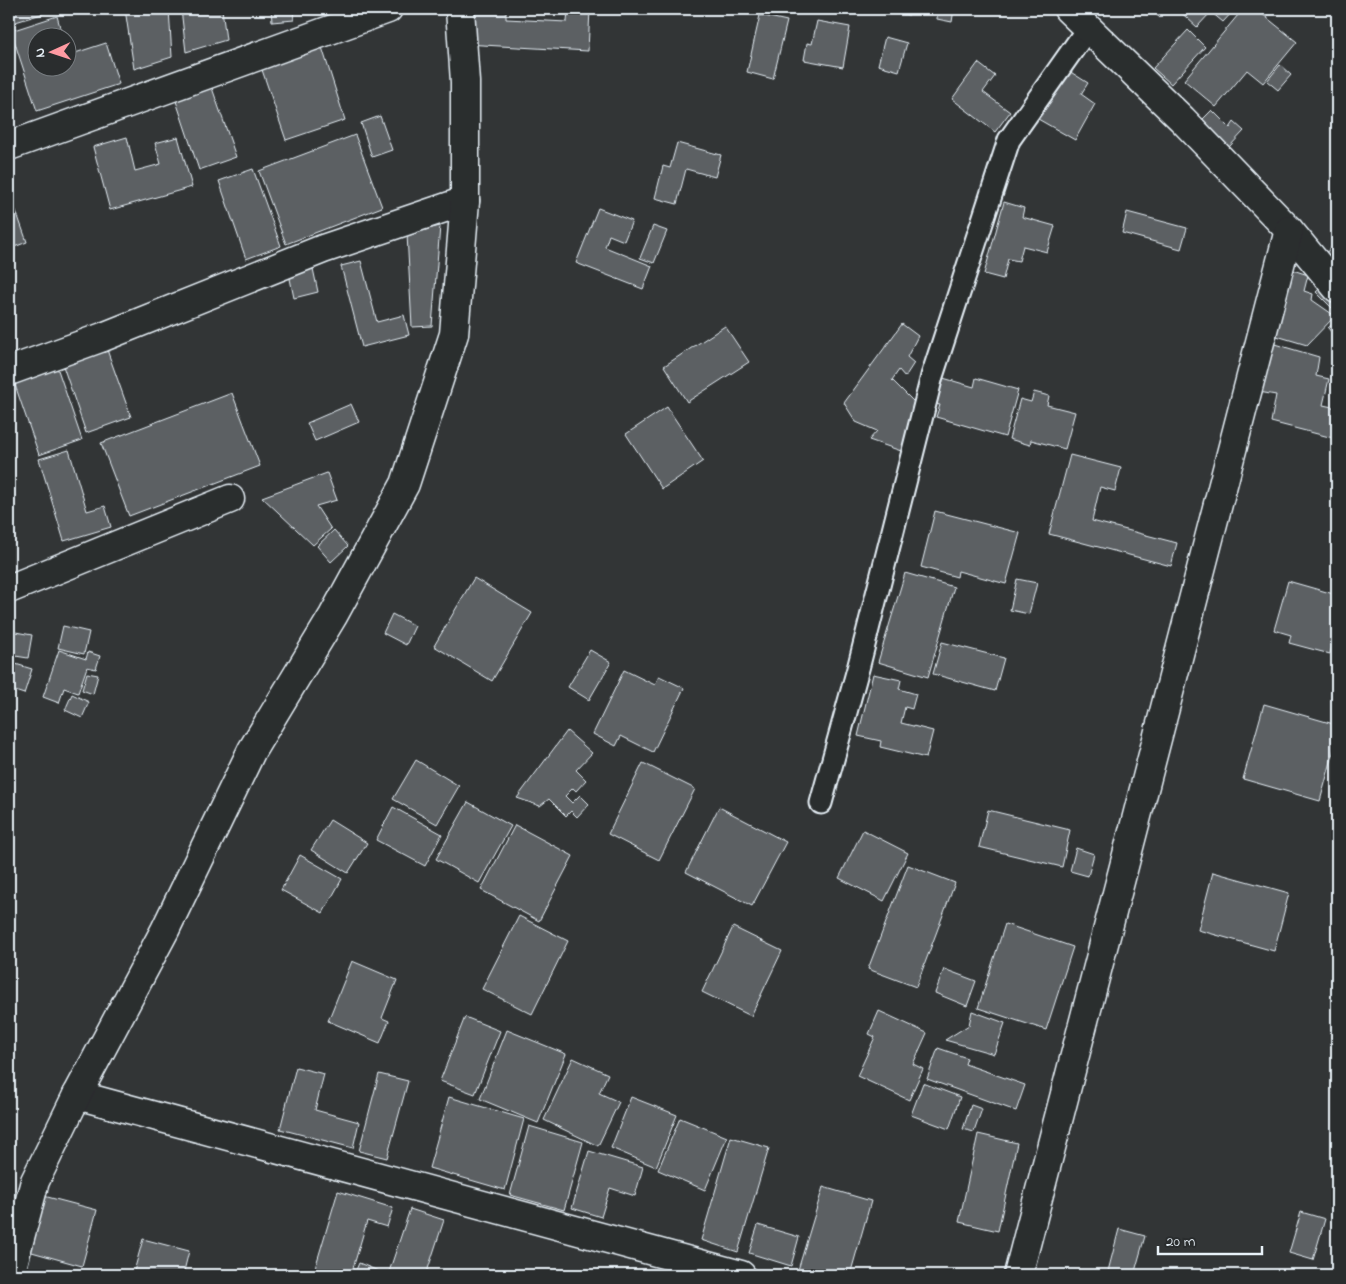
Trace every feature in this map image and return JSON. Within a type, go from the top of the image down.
[{"type":"street","points":[[9,146],[388,9]]},
{"type":"street","points":[[10,1275],[35,1181],[77,1095],[165,930],[252,750],[334,616],[404,484],[454,334],[465,201],[465,82],[460,9]]},
{"type":"street","points":[[1068,9],[1182,120],[1290,230],[1337,288]]},
{"type":"street","points":[[9,371],[103,338],[323,248],[465,201]]},
{"type":"street","points":[[1018,1275],[1290,230]]},
{"type":"street","points":[[9,588],[230,499]]},
{"type":"street","points":[[77,1095],[741,1275]]},
{"type":"lane","points":[[821,803],[932,376],[1009,140],[1088,28]]},
{"type":"building","points":[[9,9],[58,9],[9,24]]},
{"type":"building","points":[[125,9],[169,9],[172,57],[134,69]]},
{"type":"building","points":[[181,9],[222,9],[226,40],[186,52]]},
{"type":"building","points":[[271,9],[293,9],[294,20],[272,22]]},
{"type":"building","points":[[467,9],[506,9],[506,19],[567,22],[568,9],[590,9],[588,51],[465,44]]},
{"type":"building","points":[[872,9],[910,9],[909,15]]},
{"type":"building","points":[[938,9],[954,9],[952,22],[937,19]]},
{"type":"building","points":[[1150,9],[1168,9],[1160,18]]},
{"type":"building","points":[[1177,9],[1235,9],[1223,22],[1211,12],[1197,27]]},
{"type":"building","points":[[1243,9],[1256,9],[1297,42],[1263,83],[1247,70],[1216,107],[1184,80]]},
{"type":"building","points":[[760,15],[787,21],[773,79],[747,72]]},
{"type":"building","points":[[57,16],[60,28],[28,28],[28,78],[78,78],[78,52],[106,43],[119,84],[37,111],[11,31]]},
{"type":"building","points":[[817,21],[850,27],[843,67],[804,60],[807,43],[812,44]]},
{"type":"building","points":[[1188,30],[1205,47],[1171,84],[1153,68]]},
{"type":"building","points":[[885,37],[907,43],[899,71],[878,65]]},
{"type":"building","points":[[321,44],[345,120],[286,140],[260,64]]},
{"type":"building","points":[[978,63],[995,76],[983,92],[1010,112],[995,132],[952,99]]},
{"type":"building","points":[[1280,65],[1291,75],[1278,90],[1267,81]]},
{"type":"building","points":[[1069,71],[1088,83],[1081,94],[1095,104],[1075,140],[1038,119]]},
{"type":"building","points":[[211,85],[236,157],[199,170],[175,98]]},
{"type":"building","points":[[1212,110],[1230,128],[1234,122],[1244,131],[1229,147],[1202,120]]},
{"type":"building","points":[[380,116],[392,150],[372,157],[361,123]]},
{"type":"building","points":[[355,135],[382,207],[286,244],[259,171]]},
{"type":"building","points":[[127,137],[135,171],[161,164],[155,143],[178,137],[192,187],[110,210],[93,147]]},
{"type":"building","points":[[677,143],[721,155],[715,177],[686,169],[677,204],[655,198],[663,166],[670,168]]},
{"type":"building","points":[[253,169],[281,246],[246,259],[219,181]]},
{"type":"building","points":[[9,191],[27,242],[9,249]]},
{"type":"building","points":[[1004,202],[1024,208],[1022,217],[1055,226],[1047,252],[1023,246],[1019,261],[1008,259],[1003,279],[984,274]]},
{"type":"building","points":[[598,208],[632,221],[624,241],[609,235],[605,247],[652,266],[643,289],[576,263]]},
{"type":"building","points":[[1127,212],[1187,228],[1181,249],[1122,233]]},
{"type":"building","points":[[440,226],[432,326],[412,327],[407,234]]},
{"type":"building","points":[[653,226],[667,231],[654,263],[640,258]]},
{"type":"building","points":[[1337,241],[1337,271],[1322,257]]},
{"type":"building","points":[[361,261],[377,322],[404,315],[409,335],[362,347],[341,266]]},
{"type":"building","points":[[312,264],[318,292],[294,298],[288,269]]},
{"type":"building","points":[[1287,268],[1308,275],[1304,291],[1313,294],[1312,300],[1335,316],[1307,345],[1270,334]]},
{"type":"building","points":[[1325,284],[1337,298],[1337,313],[1316,292]]},
{"type":"building","points":[[1337,320],[1337,339],[1328,328]]},
{"type":"building","points":[[902,324],[918,336],[907,357],[914,363],[905,377],[899,370],[892,380],[922,410],[907,453],[869,440],[877,431],[856,422],[844,403]]},
{"type":"building","points":[[725,326],[749,362],[687,402],[664,366]]},
{"type":"building","points":[[1271,343],[1319,357],[1316,376],[1329,379],[1323,405],[1337,408],[1337,439],[1271,422],[1276,395],[1259,392]]},
{"type":"building","points":[[106,347],[131,417],[86,433],[62,363]]},
{"type":"building","points":[[57,367],[82,440],[39,455],[14,382]]},
{"type":"building","points":[[943,378],[974,387],[976,378],[1018,390],[1005,437],[936,417],[940,405],[935,404]]},
{"type":"building","points":[[1034,392],[1049,396],[1047,405],[1075,412],[1065,449],[1031,440],[1030,445],[1009,439],[1020,399],[1031,402]]},
{"type":"building","points":[[232,393],[260,466],[129,516],[101,443]]},
{"type":"building","points":[[351,404],[359,422],[315,441],[307,423]]},
{"type":"building","points":[[667,407],[703,461],[662,489],[626,434]]},
{"type":"building","points":[[69,450],[87,511],[105,506],[111,527],[64,541],[39,459]]},
{"type":"building","points":[[1070,455],[1121,468],[1115,491],[1100,487],[1092,521],[1177,543],[1171,566],[1049,534]]},
{"type":"building","points":[[327,473],[337,500],[316,506],[331,529],[313,545],[262,497]]},
{"type":"building","points":[[935,511],[1020,533],[1006,584],[958,571],[957,577],[921,567]]},
{"type":"building","points":[[334,530],[348,546],[331,562],[317,546]]},
{"type":"building","points":[[905,573],[954,587],[928,677],[878,662]]},
{"type":"building","points":[[474,578],[532,613],[492,681],[434,646]]},
{"type":"building","points":[[1017,579],[1037,583],[1029,614],[1010,610]]},
{"type":"building","points":[[1288,581],[1337,595],[1337,627],[1330,654],[1289,643],[1291,635],[1274,630]]},
{"type":"building","points":[[392,614],[415,626],[406,645],[383,633]]},
{"type":"building","points":[[63,626],[89,632],[84,654],[58,648]]},
{"type":"building","points":[[10,631],[32,635],[28,658],[9,655]]},
{"type":"building","points":[[942,642],[1004,658],[995,691],[933,674]]},
{"type":"building","points":[[59,650],[86,659],[88,652],[100,656],[96,669],[87,667],[78,693],[64,688],[59,703],[43,697]]},
{"type":"building","points":[[590,650],[611,662],[589,700],[568,687]]},
{"type":"building","points":[[9,662],[32,669],[24,694],[9,689]]},
{"type":"building","points":[[624,670],[655,685],[659,676],[684,688],[653,752],[621,736],[616,746],[593,734]]},
{"type":"building","points":[[87,673],[98,675],[93,694],[82,690]]},
{"type":"building","points":[[873,674],[901,680],[899,689],[916,694],[912,709],[905,707],[901,723],[933,731],[926,758],[880,747],[881,741],[858,736]]},
{"type":"building","points":[[72,694],[89,702],[82,718],[65,710]]},
{"type":"building","points":[[1264,704],[1337,725],[1337,740],[1320,801],[1243,779]]},
{"type":"building","points":[[567,731],[592,753],[576,770],[586,780],[576,791],[573,788],[565,796],[572,803],[580,795],[589,804],[577,817],[571,811],[566,816],[549,799],[540,806],[517,798]]},
{"type":"building","points":[[416,760],[459,786],[437,824],[393,799]]},
{"type":"building","points":[[643,763],[695,789],[659,860],[608,834]]},
{"type":"building","points":[[468,802],[511,826],[479,883],[436,859]]},
{"type":"building","points":[[393,807],[442,834],[425,866],[376,840]]},
{"type":"building","points":[[719,807],[786,842],[752,906],[686,872]]},
{"type":"building","points":[[988,810],[1070,830],[1062,867],[979,847]]},
{"type":"building","points":[[330,820],[367,843],[348,873],[311,850]]},
{"type":"building","points":[[515,825],[573,856],[539,921],[481,890]]},
{"type":"building","points":[[863,830],[908,853],[884,901],[839,878]]},
{"type":"building","points":[[1076,848],[1094,854],[1088,876],[1070,871]]},
{"type":"building","points":[[300,855],[342,879],[323,913],[281,890]]},
{"type":"building","points":[[908,865],[955,883],[916,987],[868,969]]},
{"type":"building","points":[[1213,872],[1289,893],[1274,951],[1198,930]]},
{"type":"building","points":[[519,916],[568,941],[532,1014],[482,989]]},
{"type":"building","points":[[1005,924],[1073,947],[1046,1030],[978,1008]]},
{"type":"building","points":[[733,927],[782,951],[751,1016],[702,992]]},
{"type":"building","points":[[352,961],[397,980],[382,1018],[389,1021],[380,1043],[328,1021]]},
{"type":"building","points":[[944,969],[976,981],[967,1006],[935,993]]},
{"type":"building","points":[[879,1011],[927,1033],[913,1064],[923,1069],[909,1100],[857,1076],[875,1037],[869,1034]]},
{"type":"building","points":[[972,1011],[1005,1023],[994,1054],[945,1040],[969,1025]]},
{"type":"building","points":[[465,1017],[500,1031],[475,1094],[440,1081]]},
{"type":"building","points":[[507,1030],[566,1054],[538,1123],[480,1099]]},
{"type":"building","points":[[938,1048],[967,1058],[965,1064],[1025,1085],[1016,1111],[927,1079]]},
{"type":"building","points":[[573,1058],[608,1074],[599,1093],[619,1102],[598,1146],[544,1120]]},
{"type":"building","points":[[296,1067],[324,1074],[315,1110],[359,1122],[353,1148],[280,1129]]},
{"type":"building","points":[[379,1074],[408,1081],[387,1158],[359,1151]]},
{"type":"building","points":[[923,1083],[960,1097],[949,1129],[911,1115]]},
{"type":"building","points":[[449,1097],[524,1119],[505,1190],[429,1168]]},
{"type":"building","points":[[631,1097],[677,1115],[656,1167],[611,1148]]},
{"type":"building","points":[[971,1105],[982,1109],[974,1132],[963,1129]]},
{"type":"building","points":[[680,1118],[727,1137],[705,1190],[658,1170]]},
{"type":"building","points":[[529,1126],[583,1142],[564,1210],[510,1195]]},
{"type":"building","points":[[978,1134],[1017,1143],[998,1231],[959,1222]]},
{"type":"building","points":[[731,1137],[769,1148],[738,1252],[701,1240]]},
{"type":"building","points":[[589,1151],[643,1167],[635,1196],[610,1188],[601,1217],[572,1208]]},
{"type":"building","points":[[823,1187],[871,1201],[850,1275],[817,1275],[798,1270]]},
{"type":"building","points":[[338,1191],[393,1208],[387,1227],[367,1221],[351,1275],[313,1275]]},
{"type":"building","points":[[36,1194],[97,1210],[82,1266],[21,1249]]},
{"type":"building","points":[[410,1209],[444,1220],[426,1275],[388,1275]]},
{"type":"building","points":[[1301,1212],[1325,1219],[1313,1260],[1289,1253]]},
{"type":"building","points":[[758,1225],[799,1237],[791,1266],[749,1253]]},
{"type":"building","points":[[1119,1229],[1145,1236],[1134,1275],[1107,1275]]},
{"type":"building","points":[[143,1239],[189,1251],[183,1275],[133,1275]]},
{"type":"building","points":[[359,1263],[383,1273],[382,1275],[354,1275]]},
{"type":"building","points":[[30,1268],[47,1273],[47,1275],[29,1275]]}]
